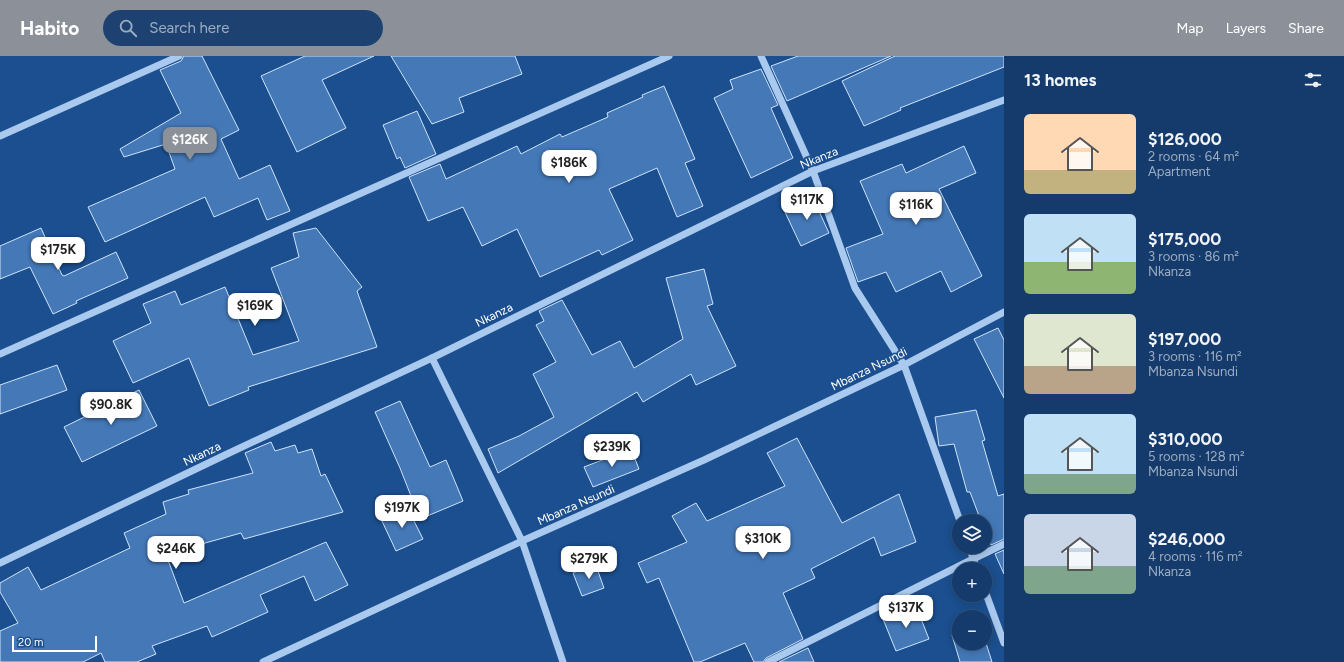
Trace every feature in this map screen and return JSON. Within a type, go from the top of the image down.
[{"type":"street","points":[[0,136],[179,56]]},
{"type":"street","points":[[0,354],[669,56]]},
{"type":"street","points":[[761,56],[813,171],[855,288],[904,365],[957,514]]},
{"type":"street","name":"Nkanza","points":[[0,563],[432,358],[813,171],[1004,100]]},
{"type":"street","name":"Mbanza Nsundi","points":[[263,662],[522,541],[704,460],[904,365],[1004,312]]},
{"type":"street","points":[[432,358],[522,541],[563,662]]},
{"type":"street","points":[[768,662],[1004,544]]},
{"type":"street","points":[[971,554],[974,562]]},
{"type":"street","points":[[989,602],[1004,643]]},
{"type":"building","points":[[184,56],[202,56],[239,130],[221,139],[239,179],[270,165],[290,211],[267,220],[258,198],[214,217],[205,197],[105,242],[88,207],[175,169],[166,144],[124,157],[120,149],[181,113],[160,70],[181,61]]},
{"type":"building","points":[[305,56],[374,56],[322,80],[346,128],[297,152],[261,76]]},
{"type":"building","points":[[391,56],[515,56],[522,74],[459,98],[464,112],[432,124]]},
{"type":"building","points":[[798,56],[891,56],[787,101],[771,66]]},
{"type":"building","points":[[895,56],[1004,56],[1004,67],[900,108],[901,110],[864,126],[842,81]]},
{"type":"building","points":[[761,69],[778,105],[771,108],[793,158],[751,178],[714,98],[733,89],[730,80]]},
{"type":"building","points":[[664,86],[695,159],[685,163],[703,206],[677,217],[657,168],[609,189],[633,240],[602,255],[599,250],[540,277],[517,229],[482,246],[463,207],[428,221],[409,177],[440,164],[446,179],[517,146],[521,154],[560,134],[562,137],[608,117],[607,113],[643,97],[642,95]]},
{"type":"building","points":[[417,111],[436,154],[405,168],[400,157],[397,159],[383,125]]},
{"type":"building","points":[[964,146],[976,173],[939,189],[982,276],[951,292],[941,271],[896,292],[886,272],[858,282],[846,248],[883,234],[860,181],[902,164],[906,173]]},
{"type":"building","points":[[812,196],[829,233],[801,246],[784,210]]},
{"type":"building","points":[[41,228],[62,275],[64,276],[116,252],[128,278],[76,301],[77,303],[53,314],[30,267],[0,279],[0,246]]},
{"type":"building","points":[[316,228],[362,287],[357,291],[377,347],[248,387],[249,390],[209,406],[189,358],[133,383],[113,341],[151,323],[143,304],[175,291],[181,305],[225,287],[253,355],[299,341],[271,268],[299,257],[293,233]]},
{"type":"building","points":[[704,269],[713,304],[707,306],[736,366],[696,385],[691,374],[643,402],[637,392],[498,473],[488,449],[519,436],[554,417],[533,374],[556,362],[536,325],[544,321],[539,311],[562,300],[592,355],[620,341],[634,368],[683,339],[666,278]]},
{"type":"building","points":[[998,328],[1004,340],[1004,398],[974,339]]},
{"type":"building","points":[[57,365],[67,390],[0,414],[0,385]]},
{"type":"building","points":[[139,390],[157,426],[82,462],[64,427]]},
{"type":"building","points":[[400,401],[430,467],[446,460],[463,501],[420,519],[400,468],[375,412]]},
{"type":"building","points":[[976,410],[985,440],[982,441],[998,496],[1004,494],[1004,539],[992,545],[992,514],[978,514],[970,492],[967,492],[954,444],[939,446],[935,417]]},
{"type":"building","points":[[797,438],[842,523],[899,494],[916,542],[881,556],[874,537],[811,569],[815,578],[783,593],[803,639],[766,658],[763,662],[754,662],[745,643],[700,662],[694,662],[659,578],[647,583],[638,563],[687,542],[672,516],[696,503],[707,521],[785,486],[767,453]]},
{"type":"building","points":[[271,442],[275,451],[295,445],[298,453],[312,449],[321,476],[325,474],[343,512],[244,539],[241,533],[198,545],[200,551],[168,560],[184,603],[326,542],[348,585],[315,601],[304,576],[260,595],[268,612],[212,637],[207,626],[152,646],[156,654],[137,662],[105,662],[101,653],[83,662],[0,662],[0,631],[18,623],[0,592],[0,583],[28,567],[41,590],[130,548],[124,533],[166,514],[163,502],[189,494],[188,490],[253,473],[245,453]]},
{"type":"building","points":[[631,449],[639,469],[593,487],[584,467]]},
{"type":"building","points":[[407,507],[423,539],[396,551],[381,519]]},
{"type":"building","points":[[1004,550],[1004,574],[995,554]]},
{"type":"building","points":[[595,563],[604,588],[582,596],[573,573]]},
{"type":"building","points":[[916,606],[929,639],[896,651],[883,619]]},
{"type":"building","points":[[808,648],[814,662],[779,662]]},
{"type":"building","points":[[956,650],[988,650],[992,662],[960,662]]}]
